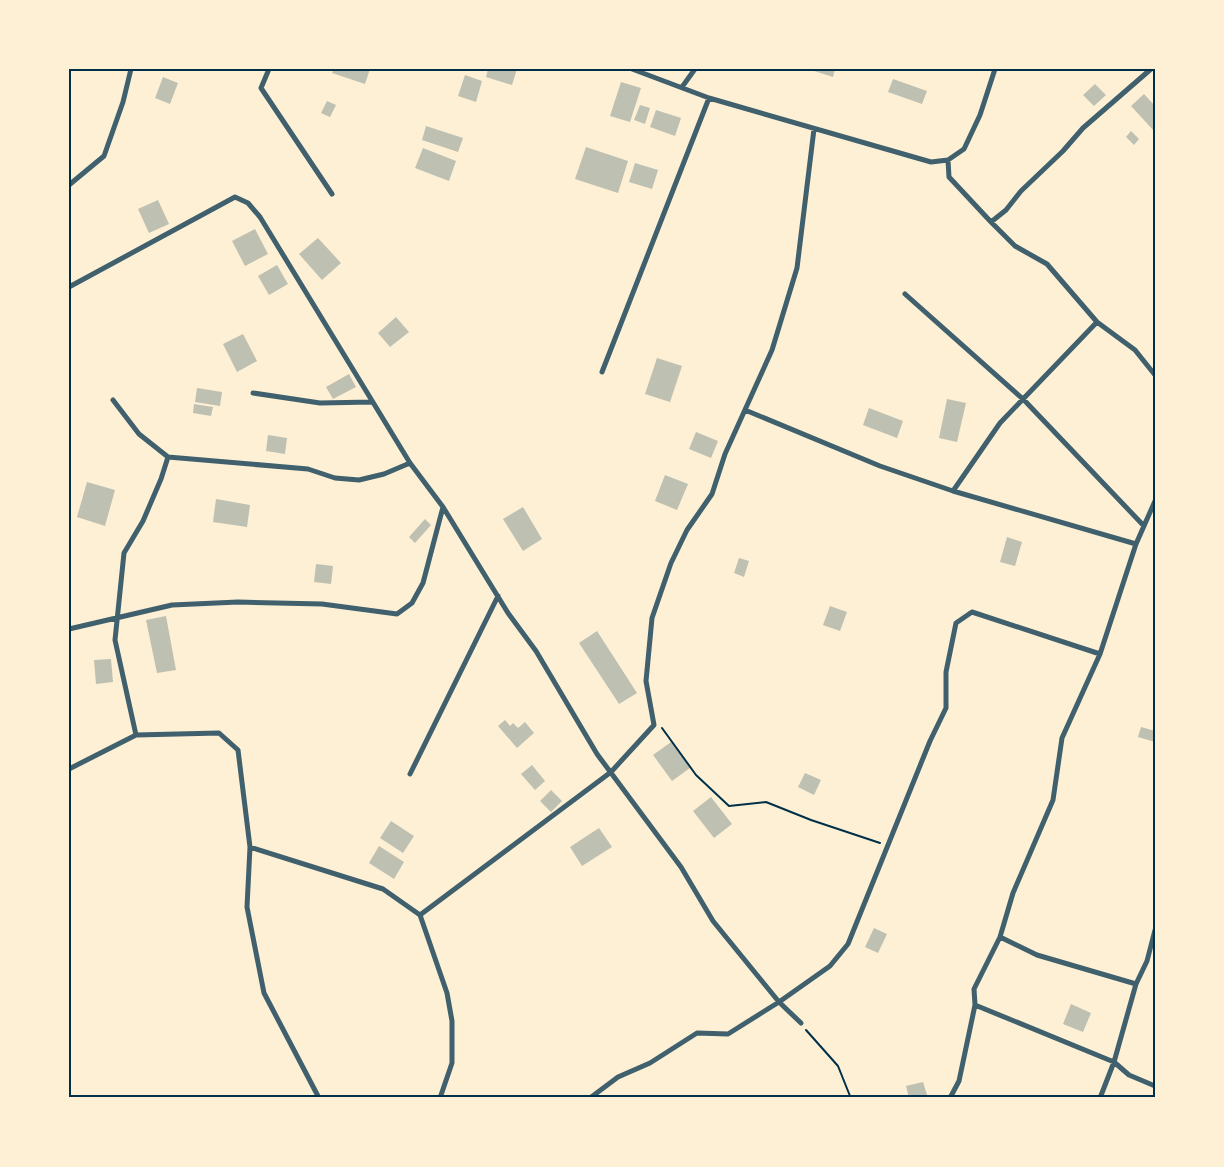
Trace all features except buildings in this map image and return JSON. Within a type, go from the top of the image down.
[{"type":"street","points":[[69,185],[104,156],[123,102],[131,69]]},
{"type":"street","points":[[269,69],[261,88],[332,194]]},
{"type":"street","points":[[632,69],[709,98],[931,162],[948,160],[964,149],[980,115],[995,69]]},
{"type":"street","points":[[682,87],[695,69]]},
{"type":"street","points":[[991,222],[1006,210],[1021,191],[1056,159],[1083,128],[1151,69]]},
{"type":"street","points":[[602,372],[709,98]]},
{"type":"street","points":[[420,915],[611,772],[654,725],[646,681],[652,618],[671,563],[687,530],[712,495],[725,454],[772,350],[797,268],[814,129]]},
{"type":"street","points":[[948,160],[949,177],[991,222],[1015,246],[1047,264],[1097,322],[1135,350],[1155,375]]},
{"type":"street","points":[[69,287],[235,197],[248,203],[261,217],[410,463],[443,507],[498,596],[536,651],[597,754],[681,867],[713,921],[779,1002],[801,1023]]},
{"type":"street","points":[[905,294],[1024,400],[1144,526]]},
{"type":"street","points":[[953,492],[1000,423],[1097,322]]},
{"type":"street","points":[[253,393],[320,403],[372,402]]},
{"type":"street","points":[[113,400],[139,434],[168,457],[308,469],[335,478],[359,480],[384,474],[410,463]]},
{"type":"street","points":[[745,410],[880,466],[953,492],[1136,544]]},
{"type":"street","points":[[136,735],[115,640],[116,618],[124,553],[142,521],[168,457]]},
{"type":"street","points":[[950,1098],[958,1081],[975,1005],[974,989],[1000,938],[1013,893],[1053,800],[1062,738],[1100,654],[1136,544],[1155,501]]},
{"type":"street","points":[[69,629],[172,605],[238,602],[322,604],[397,614],[412,603],[423,583],[443,507]]},
{"type":"street","points":[[410,774],[498,596]]},
{"type":"street","points":[[590,1098],[618,1077],[650,1063],[697,1033],[728,1034],[830,966],[848,944],[930,741],[946,708],[946,672],[956,623],[972,612],[1100,654]]},
{"type":"street","points":[[69,769],[136,735],[219,733],[238,750],[250,847],[247,907],[264,993],[319,1098]]},
{"type":"street","points":[[250,847],[383,889],[420,915],[447,993],[452,1021],[452,1063],[440,1098]]},
{"type":"street","points":[[1100,1098],[1114,1062],[1136,984],[1147,961],[1155,930]]},
{"type":"street","points":[[1000,938],[1036,955],[1136,984]]},
{"type":"street","points":[[975,1005],[1114,1062],[1129,1075],[1155,1086]]},
{"type":"path","points":[[654,725],[665,729],[696,775],[729,806],[766,802],[888,846]]},
{"type":"path","points":[[801,1023],[838,1066],[850,1096],[847,1098]]}]
